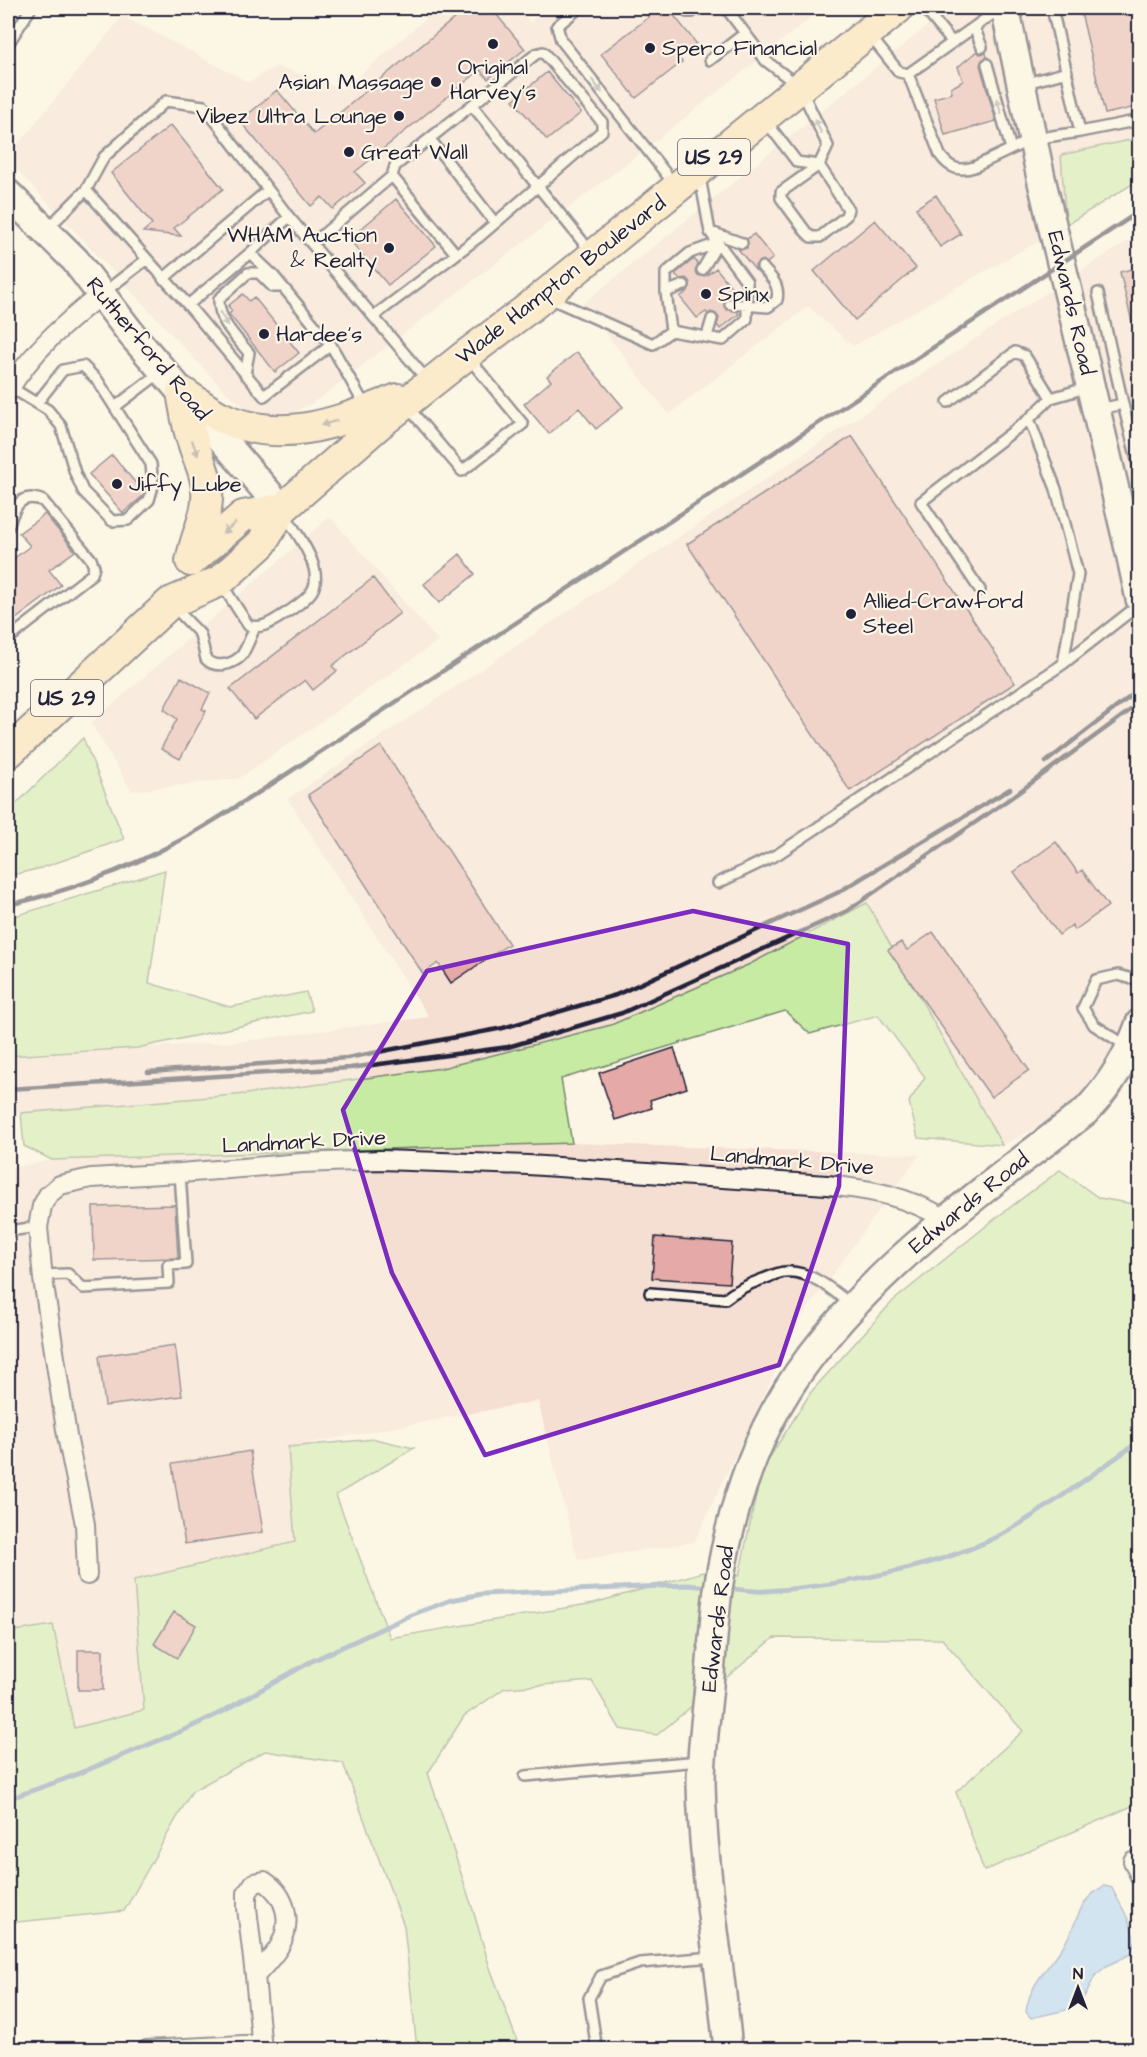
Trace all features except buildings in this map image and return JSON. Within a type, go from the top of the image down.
[{"type":"main road","name":"Edwards Road","points":[[1003,8],[1021,85],[1022,144],[1094,398],[1139,596]]},
{"type":"main road","name":"Wade Hampton Boulevard","points":[[373,418],[420,392],[544,296],[884,16]]},
{"type":"main road","name":"Rutherford Road","points":[[8,194],[75,260],[172,381],[282,509]]},
{"type":"main road","points":[[172,381],[223,418],[257,430],[282,432],[373,418]]},
{"type":"main road","points":[[172,381],[206,477],[206,512],[194,544],[192,558]]},
{"type":"main road","name":"US 29","points":[[8,753],[170,603],[220,581],[262,543],[282,509],[373,418]]},
{"type":"main road","name":"US 29","points":[[170,603],[192,558],[243,516],[282,509]]},
{"type":"main road","name":"Edwards Road","points":[[720,2049],[718,1957],[704,1830],[702,1760],[718,1592],[732,1524],[745,1480],[770,1421],[808,1359],[853,1307],[946,1219],[1086,1111],[1135,1051],[1140,1023]]},
{"type":"street","points":[[9,389],[40,347],[101,294]]},
{"type":"street","name":"Landmark Drive","points":[[87,1575],[85,1524],[67,1436],[42,1275],[38,1227],[42,1206],[48,1196],[60,1185],[91,1178],[303,1163],[381,1160],[528,1165],[827,1185],[870,1190],[890,1195],[946,1219]]},
{"type":"street","points":[[147,2049],[262,2047],[255,1976]]},
{"type":"lane","points":[[8,44],[31,8]]},
{"type":"lane","points":[[544,296],[653,345],[671,331],[723,340],[747,319],[747,282],[710,232],[688,178],[561,40],[558,26],[579,8]]},
{"type":"lane","points":[[683,8],[687,12],[697,8]]},
{"type":"lane","points":[[726,8],[766,61],[800,87],[828,146],[819,165],[781,192],[781,198],[806,232],[811,237],[820,237],[846,216],[848,209],[819,165],[797,162],[763,117]]},
{"type":"lane","points":[[924,8],[952,42]]},
{"type":"lane","points":[[884,16],[899,72],[908,74],[1003,8]]},
{"type":"lane","points":[[1052,8],[1080,132]]},
{"type":"lane","points":[[974,27],[982,47]]},
{"type":"lane","points":[[710,60],[745,33]]},
{"type":"lane","points":[[312,244],[392,176],[395,166],[536,54],[543,52],[602,122],[602,131],[495,223],[374,316]]},
{"type":"lane","points":[[987,64],[1022,144]]},
{"type":"lane","points":[[1021,85],[1067,72]]},
{"type":"lane","points":[[908,74],[940,155],[946,164],[956,169],[965,170],[1022,144],[1140,120]]},
{"type":"lane","points":[[46,230],[86,190],[104,158],[166,101],[204,106],[289,217],[374,316],[420,392],[462,471],[523,424],[466,355]]},
{"type":"lane","points":[[472,105],[594,255]]},
{"type":"lane","points":[[429,139],[495,223]]},
{"type":"lane","points":[[392,176],[456,254]]},
{"type":"lane","points":[[86,190],[163,279],[188,304],[264,396],[332,345]]},
{"type":"lane","points":[[163,279],[268,190]]},
{"type":"lane","points":[[188,304],[250,253],[289,217]]},
{"type":"lane","points":[[710,232],[742,243]]},
{"type":"lane","points":[[702,270],[718,243]]},
{"type":"lane","points":[[671,331],[666,273],[690,253],[718,243]]},
{"type":"lane","points":[[250,253],[273,274],[332,345],[373,418]]},
{"type":"lane","points":[[101,294],[147,259]]},
{"type":"lane","points":[[730,304],[768,306],[777,300],[779,292],[777,283],[762,267]]},
{"type":"lane","points":[[245,375],[249,353],[221,317],[218,310],[219,299],[248,273],[258,273],[273,286],[283,286]]},
{"type":"lane","points":[[666,292],[684,285]]},
{"type":"lane","points":[[1098,293],[1140,472]]},
{"type":"lane","points":[[707,336],[712,318]]},
{"type":"lane","points":[[948,402],[1015,352],[1025,357],[1051,398]]},
{"type":"lane","points":[[9,389],[48,410],[61,426],[75,473],[83,491],[112,521],[128,520],[149,500],[153,486],[151,464],[98,381],[83,366],[63,370],[37,403]]},
{"type":"lane","points":[[115,407],[172,381]]},
{"type":"lane","points":[[980,590],[921,502],[1029,419],[1051,398],[1094,398],[1124,404]]},
{"type":"lane","points":[[1029,419],[1056,489],[1078,574],[1063,664]]},
{"type":"lane","points":[[8,527],[15,507],[24,499],[34,497],[43,501],[91,559],[94,567],[92,574],[8,639]]},
{"type":"lane","points":[[220,581],[248,625],[255,627],[263,626],[282,615],[310,595],[316,585],[313,561],[282,509]]},
{"type":"lane","points":[[718,883],[778,854],[1063,664],[1139,596]]},
{"type":"lane","points":[[170,603],[200,634],[206,659],[215,665],[230,663],[241,656],[255,627]]},
{"type":"lane","points":[[1135,1051],[1094,1025],[1083,1008],[1096,980],[1118,975],[1140,981]]},
{"type":"lane","points":[[42,1275],[68,1274],[84,1288],[169,1283],[168,1265],[186,1264],[180,1173]]},
{"type":"lane","points":[[8,1230],[38,1227]]},
{"type":"lane","points":[[650,1293],[725,1299],[733,1292],[784,1271],[801,1273],[829,1286],[853,1307]]},
{"type":"lane","points":[[525,1776],[702,1760]]},
{"type":"lane","points":[[597,2049],[589,1998],[601,1976],[640,1963],[718,1957]]},
{"type":"highlighted area","points":[[693,911],[848,944],[839,1186],[779,1365],[485,1455],[392,1273],[343,1110],[427,971]]},
{"type":"shaded area","points":[[438,8],[517,8],[530,22],[547,8],[823,8],[640,153],[314,402],[284,417],[246,408],[226,392],[8,160],[8,157],[123,16],[249,83],[276,66],[344,89]]},
{"type":"shaded area","points":[[950,8],[1139,8],[1139,136],[1061,155],[1066,225],[853,346],[808,306],[669,414],[583,304]]},
{"type":"shaded area","points":[[1139,234],[1139,994],[1098,1098],[1002,1145],[867,903],[750,964],[611,1025],[442,1068],[246,1094],[8,1114],[8,1056],[237,1042],[429,1017],[288,799],[995,326]]},
{"type":"shaded area","points":[[330,517],[438,641],[239,778],[132,791],[91,723]]},
{"type":"shaded area","points":[[572,1143],[919,1155],[800,1319],[694,1542],[578,1560],[538,1401],[288,1447],[296,1542],[134,1580],[144,1710],[73,1728],[53,1625],[8,1632],[8,1169],[52,1160]]},
{"type":"green space","points":[[1139,136],[1139,180],[1066,225],[1061,155]]},
{"type":"green space","points":[[83,738],[124,839],[41,868],[8,876],[8,812]]},
{"type":"green space","points":[[165,870],[149,983],[230,1007],[306,992],[312,1011],[137,1048],[8,1056],[8,918]]},
{"type":"green space","points":[[867,903],[1002,1145],[918,1138],[909,1102],[925,1077],[878,1015],[810,1034],[785,1011],[561,1079],[572,1143],[52,1160],[24,1146],[21,1113],[246,1094],[442,1068],[611,1025],[750,964]]},
{"type":"green space","points":[[1060,1170],[1099,1198],[1139,1205],[1139,1803],[984,1871],[956,1792],[1023,1731],[942,1639],[774,1638],[657,1735],[620,1729],[592,1681],[505,1688],[464,1716],[428,1773],[489,1965],[520,2049],[417,2049],[404,1926],[343,1763],[265,1751],[192,1791],[124,1911],[8,1923],[8,1632],[53,1625],[74,1728],[144,1710],[134,1580],[295,1542],[288,1447],[375,1439],[414,1448],[336,1495],[390,1638],[594,1603],[703,1572],[739,1576],[761,1471],[811,1392],[893,1301]]},
{"type":"water","points":[[1104,1886],[1112,1888],[1129,1921],[1134,1938],[1131,1954],[1105,1967],[1095,1976],[1082,2001],[1066,2010],[1031,2018],[1026,2012],[1036,1983],[1065,1943],[1083,1905]]},
{"type":"waterway","points":[[725,1588],[761,1591],[826,1585],[890,1573],[953,1555],[982,1544],[1025,1521],[1140,1441]]},
{"type":"waterway","points":[[8,1799],[65,1779],[182,1731],[222,1712],[310,1662],[411,1615],[451,1600],[482,1594],[687,1585],[710,1587]]},
{"type":"railway","points":[[8,905],[52,894],[116,871],[159,852],[210,823],[1140,211]]},
{"type":"railway","points":[[1046,762],[1140,689]]},
{"type":"railway","points":[[8,1089],[350,1068],[508,1047],[622,1013],[847,911],[1015,795],[1140,703]]},
{"type":"railway","points":[[148,1072],[347,1058],[503,1028],[616,995],[837,893],[1010,789]]},
{"type":"place","name":"Original Harvey's","points":[[493,44]]},
{"type":"place","name":"Spero Financial","points":[[650,48]]},
{"type":"place","name":"Asian Massage","points":[[436,82]]},
{"type":"place","name":"Vibez Ultra Lounge","points":[[399,116]]},
{"type":"place","name":"Great Wall","points":[[349,152]]},
{"type":"place","name":"WHAM Auction & Realty","points":[[389,248]]},
{"type":"place","name":"Spinx","points":[[706,294]]},
{"type":"place","name":"Hardee's","points":[[264,334]]},
{"type":"place","name":"Jiffy Lube","points":[[117,484]]},
{"type":"place","name":"Allied-Crawford Steel","points":[[851,614]]}]
